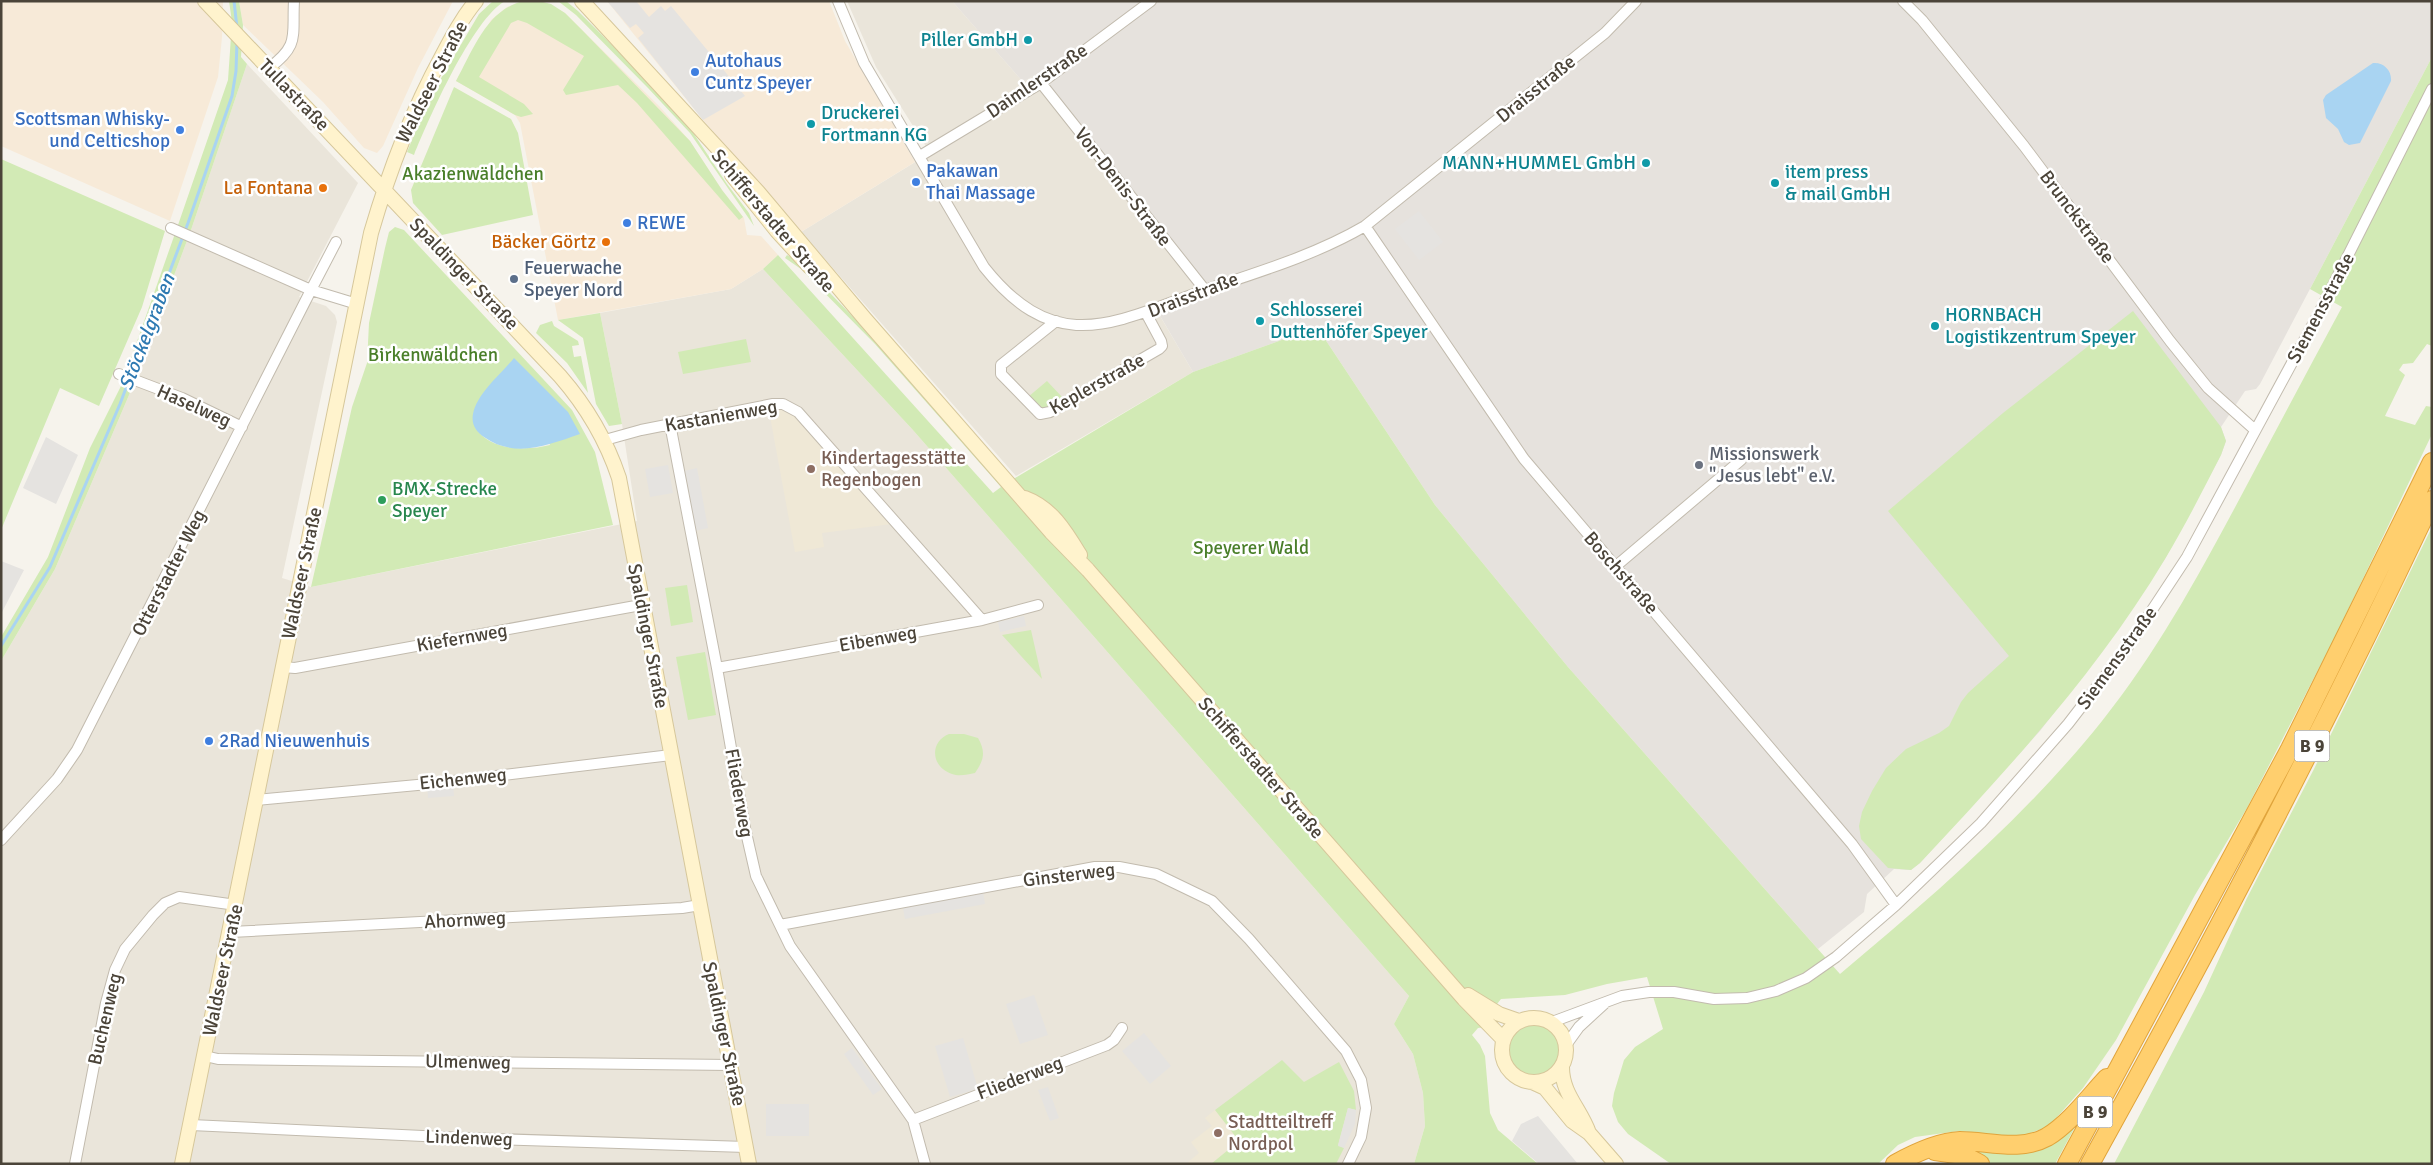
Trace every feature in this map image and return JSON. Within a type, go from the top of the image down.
[{"type":"highway","name":"B 9","points":[[2067,1164],[2290,749],[2432,462]]},
{"type":"highway","name":"B 9","points":[[2093,1160],[2205,952],[2307,756],[2432,500]]},
{"type":"highway","points":[[1895,1164],[1927,1149],[1958,1141],[2024,1145],[2047,1136],[2066,1120],[2123,1061]]},
{"type":"highway","points":[[1927,1149],[1963,1155],[1980,1164]]},
{"type":"main road","name":"Tullastraße","points":[[205,1],[384,188]]},
{"type":"main road","name":"Waldseer Straße","points":[[182,1164],[206,1056],[282,667],[371,233],[384,188],[405,132],[434,71],[456,31],[476,1]]},
{"type":"main road","name":"Schifferstadter Straße","points":[[582,1],[758,192],[865,319],[1061,544],[1088,570],[1464,999],[1503,1039]]},
{"type":"main road","name":"Spaldinger Straße","points":[[384,188],[560,376],[585,407],[605,440],[618,478],[749,1164]]},
{"type":"main road","name":"Schifferstadter Straße","points":[[1436,966],[1474,1000],[1499,1014],[1519,1021]]},
{"type":"main road","points":[[1589,1133],[1582,1116],[1570,1100],[1562,1082],[1562,1067],[1567,1052],[1564,1036],[1552,1022],[1533,1017],[1519,1021],[1508,1030],[1503,1039],[1502,1054],[1508,1069],[1521,1079],[1545,1088],[1572,1121],[1589,1133],[1616,1164]]},
{"type":"main road","points":[[1532,1082],[1549,1078],[1562,1067]]},
{"type":"street","points":[[269,68],[284,57],[292,44],[295,32],[294,1]]},
{"type":"street","name":"Draisstraße","points":[[838,1],[864,63],[920,156],[976,255],[998,284],[1028,309],[1056,321],[1104,324],[1146,313],[1324,247],[1365,226],[1606,34],[1636,1]]},
{"type":"street","name":"Daimlerstraße","points":[[920,156],[1041,83],[1150,1]]},
{"type":"street","name":"Brunckstraße","points":[[1903,1],[1922,20],[2024,146],[2170,341],[2208,388],[2255,430]]},
{"type":"street","name":"Von-Denis-Straße","points":[[1041,83],[1204,290]]},
{"type":"street","name":"Siemensstraße","points":[[1552,1022],[1609,1000],[1649,992],[1674,992],[1714,999],[1747,998],[1776,991],[1806,978],[1836,957],[1896,905],[1981,823],[2021,780],[2129,645],[2187,557],[2367,220],[2432,89]]},
{"type":"street","name":"Boschstraße","points":[[1365,226],[1524,459],[1852,844],[1896,905]]},
{"type":"street","points":[[174,230],[311,290],[357,304]]},
{"type":"street","name":"Otterstadter Weg","points":[[1,840],[57,779],[77,750],[336,242]]},
{"type":"street","name":"Keplerstraße","points":[[1056,321],[1001,365],[1000,369],[1001,374],[1040,414],[1050,412],[1162,346],[1146,313]]},
{"type":"street","name":"Haselweg","points":[[126,377],[182,398],[242,427]]},
{"type":"street","name":"Kastanienweg","points":[[605,440],[670,424],[773,404],[791,406],[982,620]]},
{"type":"street","name":"Fliederweg","points":[[670,424],[753,864],[761,886],[790,946],[913,1120],[925,1164]]},
{"type":"street","points":[[1616,566],[1741,460]]},
{"type":"street","name":"Kiefernweg","points":[[282,667],[305,666],[641,605]]},
{"type":"street","name":"Eibenweg","points":[[717,668],[982,620],[1038,605]]},
{"type":"street","name":"Eichenweg","points":[[256,800],[428,784],[670,755]]},
{"type":"street","name":"Ginsterweg","points":[[780,925],[1095,867],[1119,867],[1147,871],[1175,882],[1212,901],[1229,917],[1353,1061],[1361,1080],[1365,1120],[1361,1137],[1348,1164]]},
{"type":"street","name":"Buchenweg","points":[[75,1164],[106,1003],[115,970],[125,949],[153,915],[173,898],[179,897],[236,905]]},
{"type":"street","name":"Ahornweg","points":[[231,932],[682,908],[700,905]]},
{"type":"street","points":[[1566,1045],[1579,1027],[1609,1000]]},
{"type":"street","name":"Fliederweg","points":[[913,1120],[1107,1045],[1114,1040],[1122,1028]]},
{"type":"street","name":"Ulmenweg","points":[[206,1056],[218,1059],[731,1065]]},
{"type":"street","name":"Lindenweg","points":[[191,1125],[465,1138],[746,1147]]},
{"type":"shaded area","points":[[1,1],[223,1],[218,77],[170,221],[1,146]]},
{"type":"shaded area","points":[[239,1],[453,1],[418,68],[383,146],[377,153],[364,148],[323,102],[243,25]]},
{"type":"shaded area","points":[[524,1],[544,2],[565,13],[660,107],[690,141],[722,190],[744,218],[747,235],[761,236],[778,255],[763,269],[731,289],[558,320],[520,123],[515,115],[456,81],[491,20],[507,7]]},
{"type":"shaded area","points":[[607,1],[829,1],[845,41],[915,162],[801,232],[703,120]]},
{"type":"shaded area","name":"Autohaus Cuntz Speyer","points":[[607,1],[636,1],[649,17],[661,6],[665,11],[671,6],[745,96],[703,120],[638,38],[644,33],[636,24],[630,28]]},
{"type":"shaded area","points":[[847,1],[952,1],[1023,82],[1036,74],[1211,295],[1160,316],[1193,372],[1016,476],[801,232],[930,153],[876,67]]},
{"type":"shaded area","points":[[952,1],[2432,1],[2432,57],[2260,384],[2256,389],[2245,391],[2221,427],[2226,441],[2221,455],[2165,559],[2114,635],[2040,731],[1920,863],[1911,870],[1894,869],[1867,894],[1864,912],[1818,949],[1568,667],[1435,505],[1319,330],[1298,334],[1193,372],[1159,314],[1211,294],[1036,74],[1023,82]]},
{"type":"shaded area","points":[[247,64],[358,183],[299,297],[326,306],[335,315],[337,322],[282,578],[311,587],[637,521],[622,424],[600,313],[731,289],[763,269],[912,429],[1409,996],[1394,1024],[1413,1054],[1423,1093],[1425,1126],[1414,1164],[1,1164],[1,661],[55,569],[132,388],[191,230]]},
{"type":"shaded area","points":[[1419,211],[1443,242],[1419,260],[1395,229]]},
{"type":"shaded area","name":"Kindertagesstätte Regenbogen","points":[[786,410],[794,415],[892,524],[822,533],[824,547],[795,552],[769,411]]},
{"type":"shaded area","points":[[46,437],[78,455],[56,504],[23,488]]},
{"type":"shaded area","points":[[668,465],[673,493],[650,497],[645,469]]},
{"type":"shaded area","points":[[697,468],[708,528],[695,531],[684,471]]},
{"type":"shaded area","points":[[1,561],[24,570],[1,614]]},
{"type":"shaded area","points":[[1024,616],[1026,626],[1000,632],[998,622]]},
{"type":"shaded area","points":[[453,783],[454,796],[428,798],[427,786]]},
{"type":"shaded area","points":[[983,892],[985,904],[905,919],[903,908]]},
{"type":"shaded area","points":[[1034,995],[1048,1035],[1020,1044],[1006,1004]]},
{"type":"shaded area","points":[[1144,1033],[1171,1066],[1150,1084],[1122,1051]]},
{"type":"shaded area","points":[[963,1038],[978,1089],[950,1097],[935,1046]]},
{"type":"shaded area","points":[[852,1048],[882,1089],[873,1095],[844,1054]]},
{"type":"shaded area","points":[[1048,1087],[1059,1118],[1050,1121],[1038,1090]]},
{"type":"shaded area","points":[[766,1104],[809,1104],[809,1136],[766,1136]]},
{"type":"shaded area","points":[[1348,1108],[1356,1110],[1355,1124],[1344,1148],[1338,1146]]},
{"type":"shaded area","name":"Stadtteiltreff Nordpol","points":[[1215,1110],[1240,1141],[1211,1164],[1186,1164],[1199,1153],[1191,1142],[1212,1126],[1205,1118]]},
{"type":"shaded area","points":[[1538,1116],[1578,1164],[1539,1164],[1512,1141],[1521,1124]]},
{"type":"green space","points":[[229,1],[239,1],[243,25],[241,57],[247,64],[191,230],[132,388],[55,569],[1,661],[1,637],[48,557],[90,448],[122,384],[178,225],[228,80],[232,22]]},
{"type":"green space","points":[[493,1],[505,1],[492,12],[466,48],[441,95],[414,155],[407,152],[430,97],[479,14]]},
{"type":"green space","points":[[524,1],[539,1],[551,4],[565,13],[690,141],[722,190],[743,217],[739,220],[637,103],[618,85],[566,95],[563,90],[584,56],[527,23],[518,20],[511,23],[479,77],[524,104],[533,114],[521,117],[515,115],[456,81],[482,32],[500,13],[511,5]]},
{"type":"green space","points":[[558,1],[566,1],[578,11],[637,70],[692,131],[727,184],[749,213],[754,226],[690,133],[576,15]]},
{"type":"green space","name":"Speyerer Wald","points":[[2432,57],[2432,346],[2427,344],[2413,363],[2403,364],[2399,370],[2405,375],[2385,416],[2415,425],[2426,406],[2432,407],[2432,434],[2338,631],[2247,808],[2195,895],[2116,1040],[2083,1088],[2049,1126],[2020,1137],[1959,1131],[1915,1137],[1898,1145],[1878,1164],[1671,1164],[1628,1134],[1618,1122],[1612,1106],[1624,1060],[1635,1047],[1663,1029],[1647,977],[1607,984],[1565,995],[1501,999],[1490,1013],[1494,1016],[1486,1027],[1478,1028],[1472,1035],[1480,1045],[1485,1056],[1490,1113],[1498,1130],[1538,1164],[1414,1164],[1425,1126],[1423,1093],[1413,1054],[1394,1024],[1409,996],[912,429],[763,269],[778,255],[993,493],[1001,487],[875,344],[801,269],[785,258],[787,255],[801,263],[887,352],[1005,484],[1193,372],[1298,334],[1319,330],[1435,505],[1568,667],[1840,974],[1943,885],[2042,790],[2102,721],[2141,668],[2209,556],[2342,307],[2310,289]]},
{"type":"green space","name":"Akazienwäldchen","points":[[454,87],[511,119],[518,133],[533,215],[442,235],[413,203],[411,190]]},
{"type":"green space","points":[[1,159],[165,231],[142,307],[99,406],[60,388],[1,530]]},
{"type":"green space","name":"Birkenwäldchen","points":[[395,227],[404,230],[572,410],[595,452],[613,525],[311,587],[352,407],[367,363],[369,323],[389,232]],"holes":[[[514,359],[550,445],[531,448],[499,445],[489,441],[475,427],[475,408],[480,399]]]},
{"type":"green space","points":[[2133,311],[2221,427],[2226,441],[2221,455],[2165,559],[2139,600],[2082,679],[2019,755],[1920,863],[1911,870],[1888,868],[1861,839],[1859,826],[1862,812],[1872,791],[1886,768],[1906,749],[1949,726],[1961,702],[1968,693],[2009,656],[1888,511],[2003,413]]},
{"type":"green space","points":[[600,313],[622,424],[609,426],[596,404],[583,338],[558,320]]},
{"type":"green space","points":[[552,321],[554,326],[578,341],[579,345],[572,346],[574,357],[581,356],[588,393],[567,363],[536,333],[540,325]]},
{"type":"green space","points":[[746,339],[751,362],[683,374],[678,352]]},
{"type":"green space","points":[[1047,381],[1063,398],[1048,409],[1038,408],[1028,397]]},
{"type":"green space","points":[[2432,527],[2432,1164],[2114,1164],[2204,992],[2247,898],[2314,769]]},
{"type":"green space","points":[[687,585],[693,622],[671,626],[665,588]]},
{"type":"green space","points":[[1031,630],[1042,679],[1002,635]]},
{"type":"green space","points":[[705,652],[716,715],[688,720],[676,657]]},
{"type":"green space","points":[[949,734],[964,734],[978,738],[983,756],[975,773],[955,775],[945,771],[940,766],[935,754],[936,748],[938,743]]},
{"type":"green space","points":[[1530,1025],[1540,1025],[1549,1029],[1557,1037],[1561,1051],[1557,1065],[1549,1073],[1540,1077],[1530,1077],[1521,1073],[1513,1065],[1509,1056],[1509,1046],[1513,1037],[1521,1029]]},
{"type":"green space","points":[[1282,1060],[1304,1082],[1339,1062],[1354,1091],[1356,1110],[1348,1108],[1338,1145],[1344,1148],[1336,1164],[1211,1164],[1239,1141],[1215,1110]]},
{"type":"green space","points":[[2081,1116],[2055,1164],[1988,1164],[1967,1151],[1975,1146],[1996,1149]]},
{"type":"water","points":[[2373,63],[2381,64],[2389,71],[2391,81],[2360,143],[2349,145],[2344,142],[2338,129],[2326,118],[2323,100],[2326,95]]},
{"type":"water","points":[[514,358],[568,412],[580,434],[544,446],[520,449],[496,444],[479,433],[473,421],[475,406],[484,391]]},
{"type":"waterway","name":"Stöckelgraben","points":[[234,1],[237,28]]},
{"type":"waterway","name":"Stöckelgraben","points":[[1,646],[50,567],[120,404],[188,223],[232,96],[236,71],[237,42]]},
{"type":"place","name":"Piller GmbH","points":[[1028,40]]},
{"type":"place","name":"Autohaus Cuntz Speyer","points":[[695,72]]},
{"type":"place","name":"Druckerei Fortmann KG","points":[[811,124]]},
{"type":"place","name":"Scottsman Whisky- und Celticshop","points":[[180,130]]},
{"type":"place","name":"MANN+HUMMEL GmbH","points":[[1646,163]]},
{"type":"place","name":"Pakawan Thai Massage","points":[[916,182]]},
{"type":"place","name":"item press & mail GmbH","points":[[1775,183]]},
{"type":"place","name":"La Fontana","points":[[323,188]]},
{"type":"place","name":"REWE","points":[[627,223]]},
{"type":"place","name":"Bäcker Görtz","points":[[606,242]]},
{"type":"place","name":"Feuerwache Speyer Nord","points":[[514,279]]},
{"type":"place","name":"Schlosserei Duttenhöfer Speyer","points":[[1260,321]]},
{"type":"place","name":"HORNBACH Logistikzentrum Speyer","points":[[1935,326]]},
{"type":"place","name":"Missionswerk \"Jesus lebt\" e.V.","points":[[1699,465]]},
{"type":"place","name":"Kindertagesstätte Regenbogen","points":[[811,469]]},
{"type":"place","name":"BMX-Strecke Speyer","points":[[382,500]]},
{"type":"place","name":"2Rad Nieuwenhuis","points":[[209,741]]},
{"type":"place","name":"Stadtteiltreff Nordpol","points":[[1218,1133]]}]
